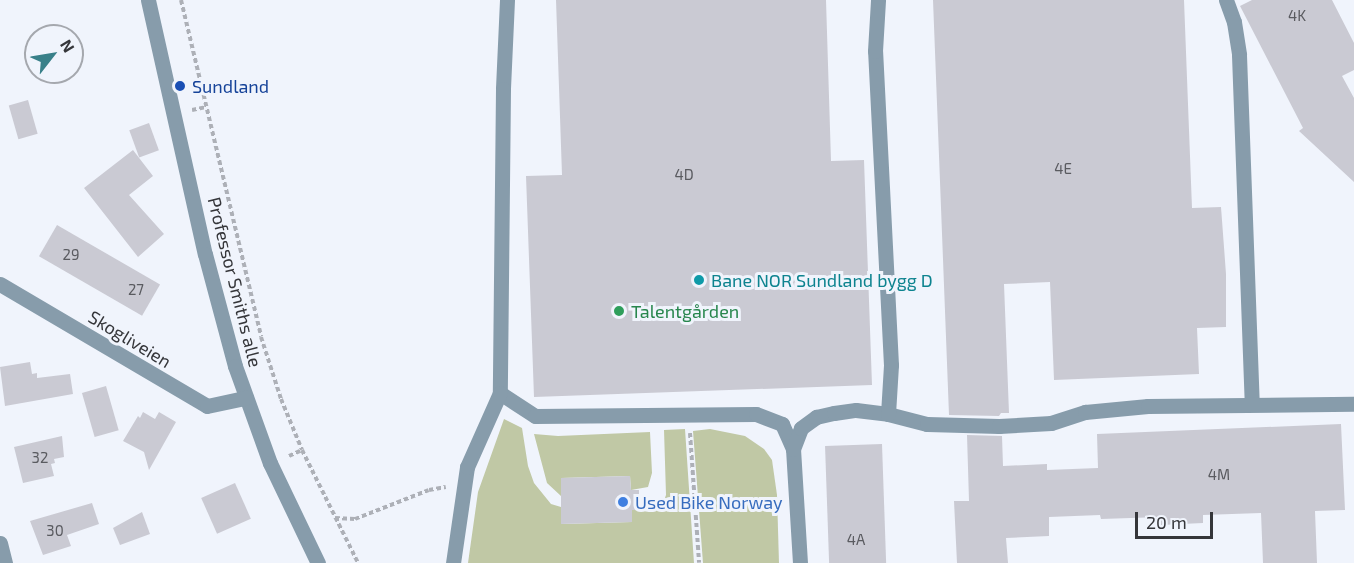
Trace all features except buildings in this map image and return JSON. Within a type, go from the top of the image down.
[{"type":"street","name":"Professor Smiths alle","points":[[148,0],[206,254],[246,398],[270,463],[318,563]]},
{"type":"street","points":[[453,563],[467,467],[500,393],[503,89],[507,0]]},
{"type":"street","points":[[878,0],[875,51],[891,365],[888,414]]},
{"type":"street","points":[[1226,0],[1233,22],[1239,56],[1252,404]]},
{"type":"street","name":"Skogliveien","points":[[0,284],[207,406],[246,398]]},
{"type":"street","points":[[500,393],[535,416],[756,414],[782,424],[793,449],[800,563]]},
{"type":"street","points":[[793,449],[801,428],[816,417],[856,411],[888,414],[927,424],[999,426],[1051,423],[1084,412],[1148,406],[1354,404]]},
{"type":"street","points":[[0,543],[5,563]]},
{"type":"path","points":[[181,0],[261,337],[281,399],[302,450],[358,563]]},
{"type":"path","points":[[689,415],[699,563]]},
{"type":"path","points":[[282,458],[302,450]]},
{"type":"path","points":[[335,518],[355,519],[429,490],[464,484]]},
{"type":"green space","points":[[504,419],[522,428],[528,466],[534,483],[551,504],[561,507],[562,524],[632,522],[632,510],[658,509],[662,506],[666,495],[664,430],[685,429],[694,563],[468,563],[478,492]]},
{"type":"green space","points":[[710,429],[745,436],[764,449],[772,460],[777,495],[779,563],[703,563],[693,431]]},
{"type":"green space","points":[[650,432],[652,473],[648,487],[631,490],[630,476],[561,478],[561,496],[547,483],[534,434],[558,436]]},
{"type":"place","name":"Sundland","points":[[180,86]]},
{"type":"place","name":"Bane NOR Sundland bygg D","points":[[699,280]]},
{"type":"place","name":"Talentgården","points":[[619,311]]},
{"type":"place","name":"Used Bike Norway","points":[[623,502]]}]
